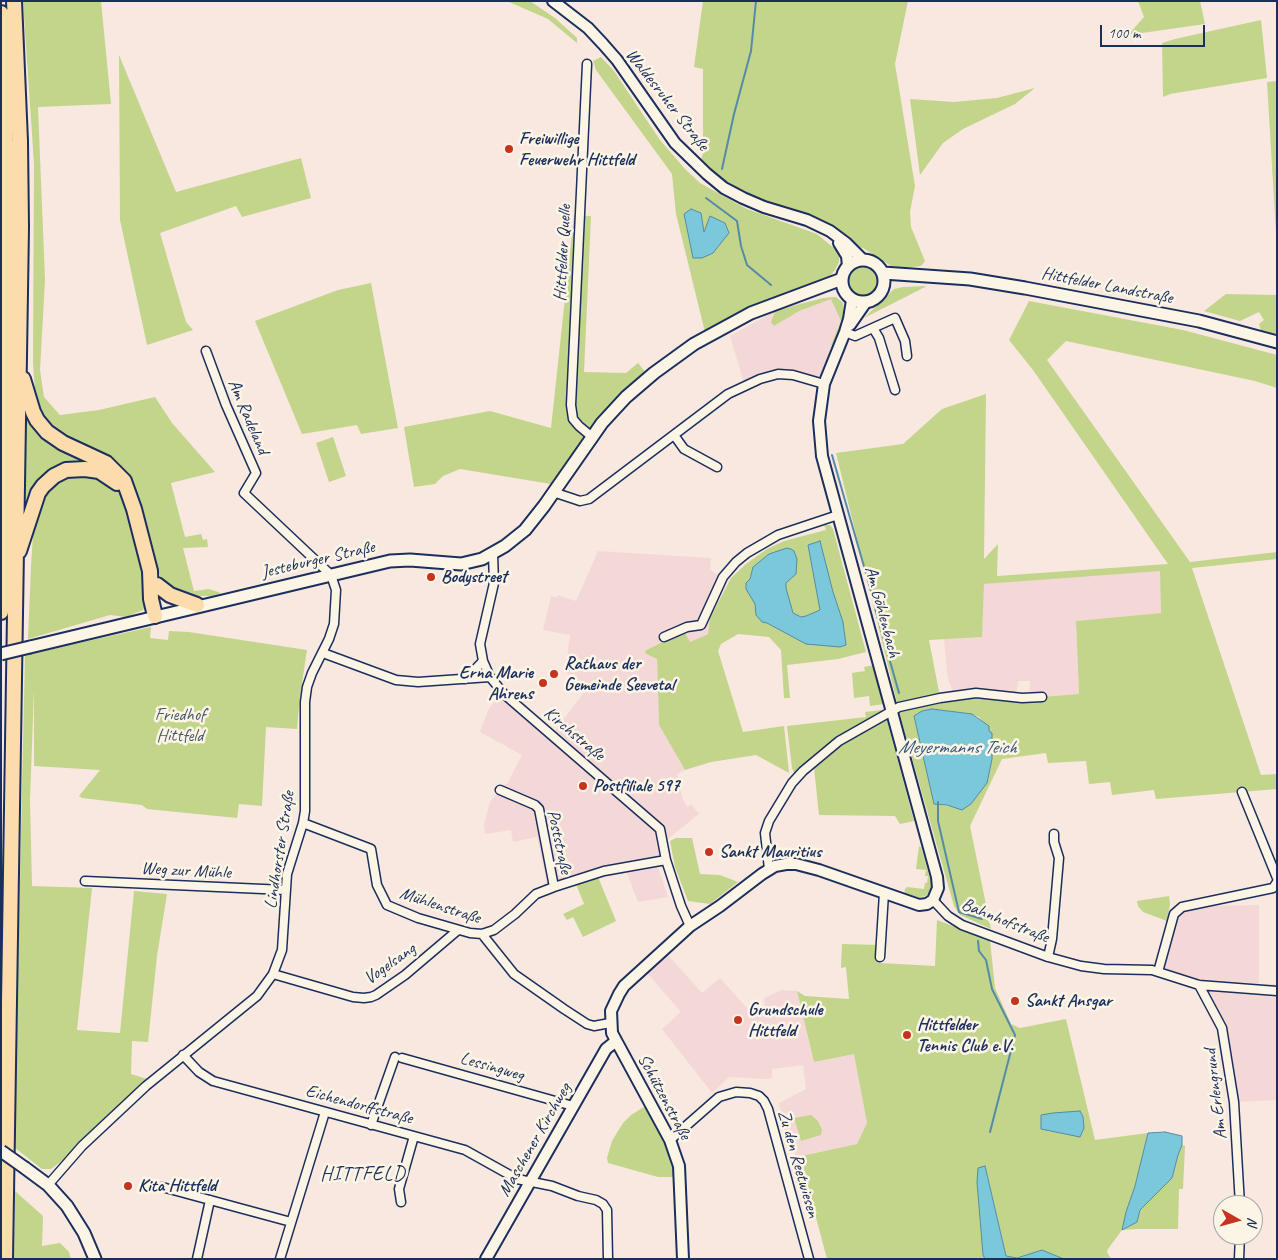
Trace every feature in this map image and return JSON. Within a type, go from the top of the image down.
[{"type":"highway","points":[[5,1259],[21,227],[20,141],[14,1]]},
{"type":"highway","points":[[1,13],[7,169],[1,612]]},
{"type":"highway","points":[[1,347],[6,329]]},
{"type":"highway","points":[[19,359],[30,404],[47,432],[106,463],[124,481],[150,571],[157,584],[161,601],[157,615]]},
{"type":"highway","points":[[16,561],[38,493],[48,480],[60,472],[80,468],[99,471],[113,480],[130,500]]},
{"type":"highway","points":[[150,571],[151,599],[157,615]]},
{"type":"highway","points":[[157,584],[170,595],[197,605]]},
{"type":"main road","points":[[795,295],[833,290],[866,302],[877,297],[884,287],[883,273],[875,263],[863,260],[848,266],[842,279],[848,295]]},
{"type":"main road","name":"Hittfelder Landstraße","points":[[883,273],[970,279],[1034,290],[1199,321],[1277,342]]},
{"type":"main road","name":"Hittfelder Landstraße","points":[[884,287],[929,277]]},
{"type":"main road","points":[[591,436],[638,385],[674,358],[727,325],[751,313],[842,279]]},
{"type":"main road","name":"Jesteburger Straße","points":[[1,654],[197,605],[390,560],[461,564],[482,560],[515,539],[525,530],[591,436]]},
{"type":"main road","points":[[1,1151],[48,1185],[62,1200],[76,1218],[95,1259]]},
{"type":"street","name":"Waldesruher Straße","points":[[556,2],[588,28],[603,44],[622,67],[675,143],[707,174],[724,188],[743,198],[820,226],[839,237],[863,260]]},
{"type":"street","name":"Hittfelder Quelle","points":[[587,64],[571,405],[573,419],[591,436]]},
{"type":"street","name":"Waldesruher Straße","points":[[820,226],[844,250],[848,266]]},
{"type":"street","name":"Am Göhlenbach","points":[[848,295],[852,309],[824,384],[820,412],[820,439],[828,482],[938,877],[937,893],[933,900]]},
{"type":"street","name":"Am Göhlenbach","points":[[845,332],[866,302]]},
{"type":"street","points":[[845,332],[855,336],[895,318],[905,341],[907,356]]},
{"type":"street","points":[[873,328],[895,390]]},
{"type":"street","name":"Am Radeland","points":[[206,351],[226,405],[256,472],[244,493],[331,575]]},
{"type":"street","points":[[553,492],[580,500],[589,499],[728,394],[768,377],[778,374],[793,375],[824,384]]},
{"type":"street","points":[[674,435],[684,449],[717,468]]},
{"type":"street","points":[[664,638],[687,627],[701,625],[723,578],[736,562],[747,553],[778,535],[838,515]]},
{"type":"street","name":"Kirchstraße","points":[[493,554],[494,583],[480,644],[483,661],[490,677],[504,694],[660,829],[666,860],[681,906],[690,926]]},
{"type":"street","name":"Lindhorster Straße","points":[[48,1185],[82,1146],[146,1086],[257,996],[274,974],[282,950],[287,874],[303,823],[306,797],[305,702],[308,687],[334,624],[336,590],[331,575]]},
{"type":"street","points":[[323,653],[396,680],[418,682],[490,677]]},
{"type":"street","points":[[466,679],[483,661]]},
{"type":"street","points":[[769,869],[766,827],[792,783],[833,744],[899,707],[940,698],[976,693],[1022,698],[1042,697]]},
{"type":"street","name":"Poststraße","points":[[500,790],[535,805],[541,816],[554,887]]},
{"type":"street","points":[[1242,792],[1277,878]]},
{"type":"street","name":"Mühlenstraße","points":[[303,823],[371,849],[377,886],[387,905],[418,918],[458,930],[482,934],[514,974],[564,1009],[587,1024],[594,1026],[610,1023]]},
{"type":"street","points":[[1048,957],[1052,939],[1059,858],[1054,842],[1054,834]]},
{"type":"street","points":[[482,934],[497,928],[536,894],[604,872],[666,860]]},
{"type":"street","points":[[610,1023],[614,1002],[624,986],[690,926],[769,869],[786,864],[800,865],[919,905],[927,904],[933,900]]},
{"type":"street","name":"Weg zur Mühle","points":[[85,881],[285,890]]},
{"type":"street","points":[[1158,972],[1174,914],[1182,907],[1273,888],[1277,882]]},
{"type":"street","points":[[880,958],[884,893]]},
{"type":"street","name":"Bahnhofstraße","points":[[933,900],[948,916],[962,924],[1048,957],[1081,966],[1104,969],[1140,969],[1158,972],[1199,985],[1277,991]]},
{"type":"street","name":"Vogelsang","points":[[274,974],[353,997],[364,998],[381,992],[405,975],[458,930]]},
{"type":"street","name":"Am Erlengrund","points":[[1199,985],[1222,1028],[1234,1102],[1239,1195]]},
{"type":"street","name":"Schützenstraße","points":[[610,1023],[616,1042],[670,1140],[679,1166],[683,1259]]},
{"type":"street","name":"Maschener Kirchweg","points":[[486,1259],[606,1049],[616,1042]]},
{"type":"street","name":"Eichendorffstraße","points":[[183,1055],[199,1072],[213,1081],[465,1150],[517,1179],[552,1186],[578,1196],[596,1200],[603,1204],[607,1210],[608,1259]]},
{"type":"street","name":"Lessingweg","points":[[371,1125],[399,1057],[573,1106]]},
{"type":"street","name":"Zu den Reetwiesen","points":[[670,1140],[719,1097],[745,1092],[761,1098],[768,1109],[809,1259]]},
{"type":"street","points":[[280,1259],[325,1112]]},
{"type":"street","points":[[401,1202],[399,1189],[414,1136]]},
{"type":"street","points":[[162,1187],[291,1222]]},
{"type":"street","points":[[197,1259],[210,1200]]},
{"type":"street","points":[[1239,1259],[1240,1245]]},
{"type":"shaded area","points":[[831,297],[842,321],[818,379],[793,373],[744,383],[730,336],[775,311]]},
{"type":"shaded area","points":[[598,551],[711,558],[710,569],[727,583],[710,618],[708,634],[690,642],[684,632],[646,654],[657,659],[659,725],[685,770],[677,774],[682,797],[687,807],[691,804],[699,814],[669,838],[656,861],[668,897],[638,902],[627,873],[601,878],[598,871],[547,884],[537,837],[513,842],[511,830],[485,834],[484,824],[490,802],[507,784],[522,755],[480,732],[488,710],[500,694],[551,736],[588,687],[565,672],[570,635],[543,630],[551,596],[556,598],[558,595],[576,601]]},
{"type":"shaded area","points":[[1160,570],[1162,613],[1076,621],[1079,694],[1029,698],[1030,681],[1018,681],[1016,697],[955,696],[948,679],[944,639],[982,637],[983,584]]},
{"type":"shaded area","points":[[1259,905],[1259,984],[1277,984],[1277,1100],[1236,1102],[1225,1026],[1201,984],[1160,968],[1176,916],[1183,911],[1210,906]]},
{"type":"shaded area","name":"Grundschule Hittfeld","points":[[668,955],[702,993],[720,978],[747,1008],[765,1008],[764,998],[782,990],[797,991],[814,1062],[854,1053],[867,1123],[857,1144],[797,1157],[787,1144],[779,1103],[806,1089],[803,1065],[772,1069],[772,1078],[767,1079],[729,1077],[712,1093],[662,1029],[681,1012],[647,973]]},
{"type":"green space","points":[[23,1],[101,1],[111,104],[38,107],[45,280],[40,370],[44,397],[60,415],[99,410],[155,397],[172,423],[215,472],[171,483],[185,537],[201,534],[203,540],[207,539],[208,547],[183,548],[194,591],[209,589],[221,593],[214,596],[186,596],[163,584],[153,556],[140,500],[131,479],[99,450],[77,443],[56,432],[46,422],[40,411],[35,392],[33,362],[34,164]]},
{"type":"green space","points":[[507,1],[530,1],[555,18],[577,38],[577,43],[548,19]]},
{"type":"green space","points":[[703,1],[908,1],[895,64],[915,186],[910,212],[911,227],[925,261],[921,266],[904,268],[891,266],[863,248],[856,247],[833,225],[814,216],[758,200],[722,181],[700,162],[703,154],[703,69],[694,67]]},
{"type":"green space","points":[[1138,1],[1200,1],[1205,24],[1128,35],[1144,17]]},
{"type":"green space","points":[[1261,20],[1267,78],[1170,94],[1163,97],[1162,43]]},
{"type":"green space","points":[[119,55],[176,192],[301,158],[311,198],[242,217],[236,206],[160,233],[186,322],[193,330],[147,345],[120,220]]},
{"type":"green space","points":[[601,57],[614,71],[660,140],[700,183],[747,209],[817,234],[835,249],[839,256],[839,262],[826,281],[788,291],[705,332],[676,214],[672,174],[596,70],[593,61]]},
{"type":"green space","points":[[1277,81],[1277,250],[1267,82]]},
{"type":"green space","points":[[1035,88],[1015,104],[963,129],[943,143],[920,175],[910,99],[954,102],[997,98]]},
{"type":"green space","points":[[574,215],[591,216],[584,372],[626,373],[638,363],[646,373],[604,413],[551,484],[460,469],[443,476],[435,484],[414,487],[404,427],[490,411],[551,428]]},
{"type":"green space","points":[[863,265],[874,270],[879,281],[874,292],[863,297],[852,292],[847,281],[852,270]]},
{"type":"green space","points":[[371,283],[398,428],[361,434],[357,425],[302,434],[255,321],[338,290]]},
{"type":"green space","points":[[927,286],[864,318],[894,289]]},
{"type":"green space","points":[[1226,294],[1277,295],[1277,335],[1261,331],[1259,324],[1264,320],[1259,312],[1240,321],[1204,311]]},
{"type":"green space","points":[[836,297],[843,303],[844,313],[841,327],[832,345],[841,321],[831,299],[799,311],[774,326],[771,322],[775,311],[823,298]]},
{"type":"green space","points":[[1029,301],[1183,330],[1277,355],[1277,388],[1255,381],[1066,341],[1047,360],[1190,562],[1277,552],[1277,559],[1192,568],[1261,775],[1277,774],[1277,789],[1156,799],[1154,790],[1112,795],[1110,782],[1089,784],[1086,761],[1048,763],[1046,753],[1002,759],[970,826],[991,929],[960,915],[954,906],[901,719],[836,453],[903,444],[942,409],[986,394],[984,559],[998,544],[997,576],[1168,564],[1033,370],[1009,340]],"holes":[[[1160,571],[1161,613],[1076,621],[1079,694],[1029,698],[976,693],[940,697],[929,640],[982,637],[984,584]],[[932,709],[972,714],[979,717],[992,736],[992,759],[971,804],[962,809],[934,803],[914,716],[922,711]]]},
{"type":"green space","points":[[26,405],[33,417],[102,464],[60,470],[25,519]]},
{"type":"green space","points":[[333,437],[346,476],[329,482],[316,443]]},
{"type":"green space","points":[[85,474],[109,480],[119,491],[127,508],[142,570],[146,591],[146,605],[143,610],[126,617],[110,615],[28,639],[34,519],[42,496],[56,481],[70,476]]},
{"type":"green space","points":[[824,525],[830,525],[833,529],[866,652],[838,659],[787,665],[790,698],[784,698],[781,650],[769,637],[738,634],[721,644],[718,651],[743,732],[784,726],[789,773],[756,755],[711,762],[685,770],[659,725],[657,659],[646,654],[645,651],[684,631],[690,642],[708,634],[710,618],[731,578],[767,549],[784,541],[826,530]]},
{"type":"green space","name":"Friedhof Hittfeld","points":[[151,627],[150,638],[168,640],[169,631],[189,632],[307,650],[297,729],[266,727],[262,806],[239,804],[237,818],[147,809],[142,805],[82,798],[79,796],[100,770],[34,766],[34,689],[30,800],[32,886],[92,888],[77,1030],[120,1033],[134,891],[167,894],[157,956],[148,1042],[132,1041],[131,1074],[147,1079],[67,1157],[51,1169],[42,1169],[14,1147],[25,655]]},
{"type":"green space","points":[[874,665],[884,704],[870,706],[869,696],[854,698],[852,673],[865,671],[864,667]]},
{"type":"green space","points":[[883,710],[884,713],[795,775],[792,768],[787,726],[866,717],[865,712]]},
{"type":"green space","points":[[886,717],[914,821],[900,824],[895,816],[819,815],[814,768],[834,747]]},
{"type":"green space","points":[[676,838],[692,838],[700,874],[720,875],[738,882],[710,904],[688,901],[675,867],[670,841]]},
{"type":"green space","points":[[919,846],[921,847],[932,886],[926,896],[914,898],[904,895],[905,889],[907,887],[924,889],[928,876],[925,876],[926,870],[916,869]]},
{"type":"green space","points":[[598,877],[616,921],[583,937],[573,917],[567,920],[563,914],[584,904],[576,884]]},
{"type":"green space","points":[[1169,896],[1170,904],[1167,921],[1143,912],[1138,906],[1137,901]]},
{"type":"green space","points":[[937,920],[990,940],[995,988],[1011,1024],[1020,1028],[1066,1019],[1095,1140],[1148,1133],[1135,1186],[1126,1212],[1137,1222],[1140,1210],[1172,1178],[1182,1145],[1185,1146],[1183,1189],[1179,1189],[1178,1229],[1122,1230],[1108,1249],[1107,1252],[1111,1259],[1064,1259],[1042,1250],[1017,1258],[1006,1256],[985,1166],[977,1182],[983,1255],[985,1259],[827,1259],[804,1172],[797,1157],[857,1144],[867,1123],[854,1054],[814,1062],[797,991],[805,996],[849,999],[846,967],[841,968],[842,944],[881,945],[880,963],[935,966]]},
{"type":"green space","points":[[647,1105],[673,1157],[675,1177],[658,1177],[608,1163],[607,1158],[612,1141],[623,1123],[631,1115]]},
{"type":"green space","points":[[811,1115],[818,1121],[822,1130],[821,1135],[801,1141],[794,1118]]},
{"type":"green space","points":[[15,1191],[43,1216],[42,1246],[60,1243],[69,1252],[71,1259],[14,1259]]},
{"type":"water","points":[[691,209],[701,213],[704,232],[710,216],[725,223],[729,233],[713,253],[702,258],[693,258],[684,214]]},
{"type":"water","points":[[820,541],[843,622],[846,645],[840,647],[806,644],[762,622],[756,615],[755,604],[746,589],[746,583],[750,579],[753,567],[769,554],[787,548],[791,549],[794,551],[797,559],[796,574],[786,583],[786,588],[793,613],[801,617],[820,610],[808,545]]},
{"type":"water","name":"Meyermanns Teich","points":[[932,709],[972,714],[989,726],[989,731],[992,733],[992,759],[987,783],[971,804],[962,810],[947,805],[934,804],[914,716],[922,711]]},
{"type":"water","points":[[1080,1111],[1083,1117],[1084,1128],[1080,1137],[1041,1129],[1041,1115]]},
{"type":"water","points":[[1165,1132],[1182,1136],[1182,1145],[1172,1178],[1140,1210],[1137,1222],[1122,1230],[1148,1133]]},
{"type":"water","points":[[985,1166],[1006,1256],[1017,1258],[1042,1250],[1064,1259],[985,1259],[983,1255],[977,1182],[978,1168]]},
{"type":"waterway","points":[[722,169],[751,51],[756,1]]},
{"type":"waterway","points":[[706,198],[737,221],[741,246],[747,265],[771,285]]},
{"type":"waterway","points":[[832,455],[871,591]]},
{"type":"waterway","points":[[875,608],[899,693]]},
{"type":"waterway","points":[[938,802],[938,821],[959,912],[982,919]]},
{"type":"waterway","points":[[978,941],[979,951],[986,960],[992,989],[1015,1035],[990,1132]]},
{"type":"place","name":"Freiwillige Feuerwehr Hittfeld","points":[[509,149]]},
{"type":"place","name":"Bodystreet","points":[[431,577]]},
{"type":"place","name":"Rathaus der Gemeinde Seevetal","points":[[554,674]]},
{"type":"place","name":"Erna Marie Ahrens","points":[[543,683]]},
{"type":"place","name":"Postfiliale 597","points":[[583,786]]},
{"type":"place","name":"Sankt Mauritius","points":[[709,852]]},
{"type":"place","name":"Sankt Ansgar","points":[[1015,1001]]},
{"type":"place","name":"Grundschule Hittfeld","points":[[738,1020]]},
{"type":"place","name":"Hittfelder Tennis Club e.V.","points":[[907,1035]]},
{"type":"place","name":"Kita Hittfeld","points":[[128,1186]]},
{"type":"district","name":"HITTFELD","points":[[363,1175]]}]
